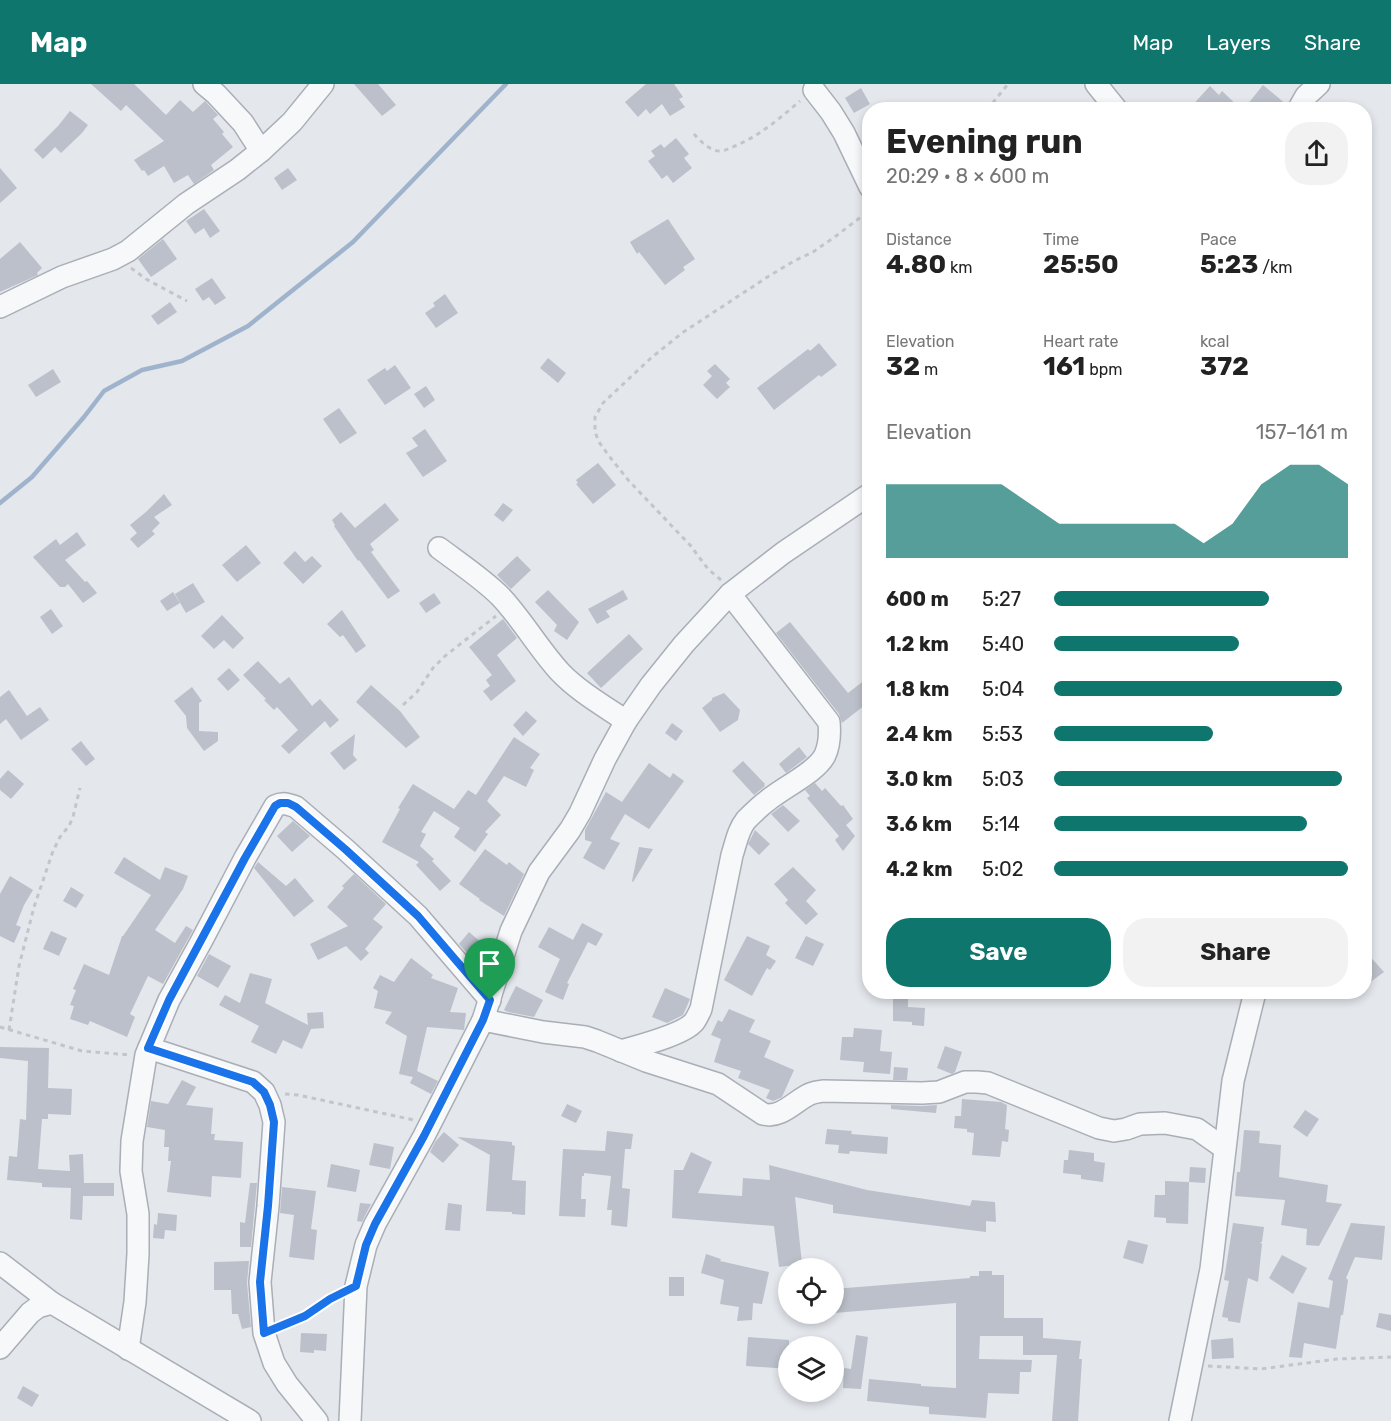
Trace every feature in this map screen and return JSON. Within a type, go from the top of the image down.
[{"type":"street","points":[[204,84],[243,123],[261,151]]},
{"type":"street","points":[[0,307],[62,277],[113,259],[128,251],[186,204],[261,151],[292,122],[323,84]]},
{"type":"street","points":[[1096,84],[1111,102]]},
{"type":"street","points":[[1303,102],[1319,84]]},
{"type":"street","points":[[814,90],[844,133],[862,170]]},
{"type":"street","points":[[350,1421],[356,1286],[366,1245],[483,1020],[511,931],[539,872],[580,813],[626,721],[678,652],[732,592],[783,553],[862,499]]},
{"type":"street","points":[[439,548],[497,593],[561,673],[626,721]]},
{"type":"street","points":[[621,1051],[684,1030],[693,1023],[701,1009],[738,835],[745,822],[766,801],[819,764],[829,744],[829,722],[732,592]]},
{"type":"street","points":[[128,1349],[135,1302],[138,1254],[138,1214],[131,1171],[132,1141],[147,1052],[169,1000],[275,806],[288,803],[296,807],[400,899],[418,916],[490,1000]]},
{"type":"street","points":[[1180,1421],[1210,1269],[1233,1081],[1253,999]]},
{"type":"street","points":[[483,1020],[543,1032],[585,1037],[646,1062],[718,1084],[769,1116],[779,1113],[808,1095],[823,1091],[922,1094],[939,1092],[965,1082],[977,1082],[988,1083],[1099,1128],[1114,1131],[1140,1124],[1165,1123],[1197,1129],[1224,1148]]},
{"type":"street","points":[[147,1052],[253,1082],[264,1092],[270,1105],[274,1122],[260,1282],[264,1333],[274,1363],[286,1384],[317,1421]]},
{"type":"street","points":[[0,1263],[52,1303],[250,1421]]},
{"type":"street","points":[[0,1348],[30,1313],[38,1307],[52,1303]]},
{"type":"path","points":[[993,102],[1008,84]]},
{"type":"path","points":[[694,135],[703,143],[722,152],[758,134],[814,90]]},
{"type":"path","points":[[732,592],[708,569],[690,545],[629,481],[609,456],[595,432],[596,417],[603,403],[651,358],[682,333],[769,276],[813,252],[862,216]]},
{"type":"path","points":[[113,259],[187,301]]},
{"type":"path","points":[[403,705],[417,692],[445,656],[509,606]]},
{"type":"path","points":[[9,1030],[19,966],[34,907],[53,851],[73,817],[80,788]]},
{"type":"path","points":[[0,1027],[98,1054],[147,1052]]},
{"type":"path","points":[[264,1092],[298,1095],[430,1124]]},
{"type":"path","points":[[264,1333],[305,1316],[330,1299],[356,1286]]},
{"type":"path","points":[[1190,1365],[1261,1369],[1337,1359],[1391,1357]]},
{"type":"building","points":[[91,84],[134,84],[166,115],[180,100],[193,112],[205,101],[218,115],[213,119],[233,147],[211,165],[214,170],[194,184],[188,175],[174,183],[164,166],[148,176],[134,160],[164,141],[126,105],[121,111]]},
{"type":"building","points":[[354,84],[378,84],[396,105],[382,116]]},
{"type":"building","points":[[646,84],[674,84],[683,97],[679,99],[685,107],[670,116],[662,104],[650,114],[646,109],[638,117],[625,102]]},
{"type":"building","points":[[1263,85],[1283,102],[1249,102]]},
{"type":"building","points":[[1210,86],[1219,95],[1222,91],[1234,102],[1195,102]]},
{"type":"building","points":[[861,88],[869,102],[862,102],[862,108],[854,113],[845,98]]},
{"type":"building","points":[[70,111],[88,125],[61,153],[55,147],[43,159],[34,150]]},
{"type":"building","points":[[676,138],[689,154],[684,158],[692,168],[673,183],[667,175],[662,179],[648,161],[655,156],[651,151],[661,144],[664,148]]},
{"type":"building","points":[[0,168],[17,188],[0,203]]},
{"type":"building","points":[[288,168],[297,180],[282,190],[274,178]]},
{"type":"building","points":[[204,209],[220,231],[210,238],[204,228],[195,234],[186,221]]},
{"type":"building","points":[[668,219],[695,259],[683,267],[685,270],[665,285],[639,252],[637,254],[630,242]]},
{"type":"building","points":[[163,239],[177,259],[151,277],[138,259]]},
{"type":"building","points":[[20,242],[42,268],[37,273],[38,275],[0,292],[0,259]]},
{"type":"building","points":[[212,278],[226,298],[215,305],[209,297],[203,301],[195,289]]},
{"type":"building","points":[[445,294],[458,313],[436,328],[425,313],[435,306],[433,303]]},
{"type":"building","points":[[170,302],[177,312],[158,325],[151,316]]},
{"type":"building","points":[[819,343],[837,365],[821,377],[819,375],[774,410],[757,388]]},
{"type":"building","points":[[548,358],[566,373],[558,383],[540,368]]},
{"type":"building","points":[[715,364],[730,379],[726,383],[730,387],[717,399],[703,385],[712,376],[707,371]]},
{"type":"building","points":[[395,365],[411,388],[385,405],[367,380],[385,368],[387,371]]},
{"type":"building","points":[[53,369],[61,382],[36,397],[28,385]]},
{"type":"building","points":[[426,386],[435,400],[424,408],[414,394]]},
{"type":"building","points":[[339,408],[357,433],[340,444],[323,419]]},
{"type":"building","points":[[425,429],[447,461],[423,477],[406,453],[418,446],[412,438]]},
{"type":"building","points":[[598,463],[616,485],[593,504],[576,484],[578,483],[576,480]]},
{"type":"building","points":[[164,494],[172,505],[154,517],[160,523],[152,531],[155,534],[138,548],[130,539],[137,533],[130,525]]},
{"type":"building","points":[[385,503],[399,520],[370,544],[374,550],[371,552],[400,591],[388,599],[358,561],[332,520],[341,512],[355,528]]},
{"type":"building","points":[[503,503],[513,510],[503,522],[494,515]]},
{"type":"building","points":[[77,532],[86,545],[65,560],[97,593],[83,603],[68,584],[60,587],[33,557],[56,539],[60,545]]},
{"type":"building","points":[[246,545],[261,563],[237,582],[222,565]]},
{"type":"building","points":[[295,551],[305,562],[312,556],[322,566],[303,584],[283,563]]},
{"type":"building","points":[[517,556],[531,570],[511,589],[497,575]]},
{"type":"building","points":[[193,583],[205,602],[186,613],[175,594]]},
{"type":"building","points":[[548,590],[579,622],[567,640],[554,631],[557,625],[535,602]]},
{"type":"building","points":[[623,590],[628,599],[606,611],[610,617],[597,624],[588,609]]},
{"type":"building","points":[[173,592],[180,603],[167,611],[160,601]]},
{"type":"building","points":[[434,593],[441,603],[426,613],[419,603]]},
{"type":"building","points":[[51,609],[63,626],[52,634],[40,617]]},
{"type":"building","points":[[342,610],[366,646],[356,653],[343,635],[340,637],[327,624]]},
{"type":"building","points":[[222,615],[244,638],[233,649],[224,640],[214,649],[201,636]]},
{"type":"building","points":[[503,619],[517,638],[497,655],[516,681],[491,701],[483,691],[490,686],[486,680],[492,675],[469,647]]},
{"type":"building","points":[[790,622],[848,693],[862,682],[862,707],[842,723],[839,714],[776,633]]},
{"type":"building","points":[[629,634],[643,649],[601,688],[587,673]]},
{"type":"building","points":[[258,661],[280,684],[289,677],[312,706],[320,699],[339,720],[330,728],[325,721],[289,754],[281,746],[298,730],[277,707],[274,710],[264,700],[266,699],[243,675]]},
{"type":"building","points":[[229,668],[240,680],[228,691],[217,679]]},
{"type":"building","points":[[371,685],[400,711],[420,737],[406,748],[356,702]]},
{"type":"building","points":[[192,687],[202,701],[199,703],[199,731],[218,732],[218,741],[204,751],[187,728],[186,716],[174,701]]},
{"type":"building","points":[[9,690],[27,716],[40,707],[49,720],[21,740],[6,719],[0,724],[0,697]]},
{"type":"building","points":[[724,693],[740,710],[738,720],[720,732],[702,708],[712,698]]},
{"type":"building","points":[[526,711],[537,721],[523,736],[513,725]]},
{"type":"building","points":[[672,723],[683,731],[676,741],[665,733]]},
{"type":"building","points":[[355,734],[353,755],[357,760],[344,770],[330,753]]},
{"type":"building","points":[[514,737],[540,754],[530,768],[534,770],[526,787],[504,776],[487,801],[501,815],[485,832],[488,834],[475,852],[454,837],[460,828],[434,811],[421,832],[426,834],[420,846],[434,859],[432,861],[451,881],[440,891],[416,865],[419,862],[382,842],[400,809],[398,808],[413,784],[454,809],[468,790],[476,795]]},
{"type":"building","points":[[81,741],[95,759],[86,766],[71,749]]},
{"type":"building","points":[[799,747],[807,757],[786,773],[779,764]]},
{"type":"building","points":[[743,761],[765,784],[754,795],[732,771]]},
{"type":"building","points":[[649,763],[670,778],[673,773],[684,781],[649,829],[625,814],[610,839],[620,843],[604,870],[583,858],[592,842],[585,840],[585,830],[606,792],[622,802]]},
{"type":"building","points":[[8,770],[24,784],[11,799],[0,790],[0,779]]},
{"type":"building","points":[[815,783],[822,791],[825,788],[841,806],[843,805],[853,819],[846,825],[855,836],[843,851],[835,840],[839,836],[807,798],[810,796],[805,790]]},
{"type":"building","points":[[783,805],[800,821],[788,832],[771,814]]},
{"type":"building","points":[[293,821],[310,836],[292,852],[277,836]]},
{"type":"building","points":[[755,830],[770,844],[759,855],[748,844]]},
{"type":"building","points":[[639,847],[653,849],[633,882],[632,881]]},
{"type":"building","points":[[485,849],[507,865],[509,862],[524,874],[504,916],[459,884]]},
{"type":"building","points":[[124,857],[160,880],[165,867],[188,876],[183,889],[155,930],[175,943],[186,926],[193,930],[163,984],[148,976],[130,1014],[135,1017],[127,1037],[90,1021],[88,1025],[70,1019],[74,1006],[70,1005],[76,990],[73,989],[84,964],[109,975],[122,936],[151,895],[114,873]]},
{"type":"building","points":[[258,862],[286,886],[295,878],[314,901],[294,917],[254,868]]},
{"type":"building","points":[[793,867],[816,890],[806,901],[818,914],[806,925],[785,903],[788,900],[774,884]]},
{"type":"building","points":[[354,874],[386,904],[373,919],[383,927],[365,949],[369,953],[361,961],[346,946],[318,960],[310,944],[348,926],[327,907]]},
{"type":"building","points":[[10,876],[33,890],[16,925],[21,927],[14,943],[0,936],[0,894]]},
{"type":"building","points":[[71,887],[84,895],[76,908],[63,901]]},
{"type":"building","points":[[582,923],[603,934],[596,946],[588,942],[567,983],[569,984],[563,1000],[545,992],[560,959],[538,947],[549,927],[573,940]]},
{"type":"building","points":[[51,931],[67,938],[59,956],[43,949]]},
{"type":"building","points":[[469,932],[491,951],[478,966],[459,944]]},
{"type":"building","points":[[747,936],[770,946],[766,955],[776,961],[770,970],[767,968],[752,996],[724,980]]},
{"type":"building","points":[[806,936],[824,944],[813,966],[795,958]]},
{"type":"building","points":[[209,954],[231,966],[218,988],[197,976]]},
{"type":"building","points":[[411,958],[433,975],[431,978],[458,988],[450,1012],[466,1013],[464,1030],[427,1027],[417,1071],[438,1081],[431,1094],[410,1083],[413,1077],[399,1074],[407,1036],[385,1023],[392,1012],[374,1008],[378,991],[373,988],[380,975],[394,982]]},
{"type":"building","points":[[1372,959],[1384,972],[1372,981]]},
{"type":"building","points":[[250,973],[272,979],[265,1003],[308,1025],[307,1013],[323,1012],[324,1028],[311,1029],[302,1049],[283,1040],[276,1054],[251,1042],[259,1026],[219,1005],[225,995],[240,1003]]},
{"type":"building","points":[[516,986],[543,1000],[534,1017],[504,1010]]},
{"type":"building","points":[[665,988],[690,999],[683,1015],[667,1023],[652,1017]]},
{"type":"building","points":[[893,999],[908,999],[908,1007],[925,1008],[924,1026],[912,1025],[912,1022],[893,1021]]},
{"type":"building","points":[[729,1009],[755,1020],[749,1032],[771,1041],[764,1057],[794,1070],[782,1097],[773,1101],[766,1098],[770,1090],[738,1078],[741,1071],[714,1062],[721,1039],[711,1035],[718,1020],[722,1022]]},
{"type":"building","points":[[854,1028],[882,1030],[880,1051],[892,1052],[890,1074],[863,1072],[864,1062],[840,1060],[842,1037],[853,1037]]},
{"type":"building","points":[[945,1046],[962,1052],[955,1072],[952,1074],[937,1068]]},
{"type":"building","points":[[0,1047],[49,1048],[48,1088],[72,1089],[71,1115],[48,1114],[48,1119],[42,1119],[38,1169],[70,1171],[69,1155],[83,1154],[84,1183],[114,1183],[114,1196],[83,1196],[82,1220],[70,1219],[71,1188],[42,1187],[42,1183],[7,1180],[9,1156],[17,1157],[20,1119],[26,1120],[28,1061],[0,1058]]},
{"type":"building","points":[[894,1067],[908,1068],[907,1080],[893,1080]]},
{"type":"building","points":[[182,1080],[196,1087],[186,1105],[213,1108],[211,1134],[215,1134],[214,1140],[243,1142],[241,1178],[212,1176],[211,1197],[167,1192],[171,1161],[168,1161],[169,1147],[164,1147],[165,1130],[147,1127],[151,1101],[168,1104]]},
{"type":"building","points":[[962,1099],[1001,1102],[1007,1105],[1005,1129],[1009,1130],[1008,1142],[1002,1141],[1000,1157],[972,1155],[974,1133],[967,1132],[967,1129],[954,1128],[955,1116],[961,1116]]},
{"type":"building","points":[[567,1104],[582,1111],[576,1123],[561,1116]]},
{"type":"building","points":[[891,1105],[937,1105],[936,1113],[891,1109]]},
{"type":"building","points":[[1305,1110],[1319,1119],[1307,1137],[1293,1127]]},
{"type":"building","points":[[827,1129],[852,1131],[851,1134],[888,1137],[887,1154],[850,1151],[849,1154],[838,1153],[839,1145],[825,1144]]},
{"type":"building","points":[[1244,1130],[1260,1131],[1259,1143],[1281,1145],[1279,1177],[1328,1185],[1326,1202],[1342,1204],[1319,1246],[1306,1245],[1307,1229],[1281,1225],[1285,1200],[1235,1196]]},
{"type":"building","points":[[607,1131],[633,1134],[631,1149],[625,1149],[622,1188],[630,1189],[627,1227],[611,1225],[612,1210],[607,1210],[611,1176],[584,1173],[581,1199],[586,1199],[585,1217],[559,1216],[563,1149],[605,1151]]},
{"type":"building","points":[[444,1132],[459,1145],[443,1163],[430,1152]]},
{"type":"building","points":[[457,1137],[512,1142],[515,1146],[512,1180],[526,1181],[525,1215],[486,1211],[490,1155]]},
{"type":"building","points":[[374,1143],[394,1147],[390,1169],[369,1165]]},
{"type":"building","points":[[1069,1150],[1094,1153],[1094,1161],[1105,1163],[1103,1182],[1081,1179],[1081,1175],[1063,1173],[1064,1160],[1068,1160]]},
{"type":"building","points":[[691,1152],[712,1162],[698,1193],[742,1196],[743,1178],[770,1180],[769,1165],[867,1190],[970,1206],[972,1200],[995,1202],[996,1222],[986,1221],[986,1232],[833,1213],[833,1205],[795,1197],[801,1258],[778,1259],[774,1226],[672,1218],[674,1170],[683,1170]]},
{"type":"building","points":[[331,1164],[360,1170],[356,1192],[327,1187]]},
{"type":"building","points":[[1190,1167],[1206,1168],[1205,1183],[1189,1182]]},
{"type":"building","points":[[1165,1181],[1189,1182],[1188,1224],[1166,1223],[1166,1218],[1154,1217],[1155,1195],[1165,1195]]},
{"type":"building","points":[[250,1183],[257,1183],[251,1247],[240,1247],[240,1222],[245,1223]]},
{"type":"building","points":[[282,1187],[316,1191],[311,1229],[317,1230],[314,1260],[289,1257],[294,1215],[280,1213]]},
{"type":"building","points":[[360,1203],[371,1204],[362,1222],[357,1221]]},
{"type":"building","points":[[448,1203],[462,1205],[460,1231],[445,1230]]},
{"type":"building","points":[[158,1213],[177,1215],[176,1231],[165,1230],[164,1239],[153,1238]]},
{"type":"building","points":[[1233,1223],[1264,1227],[1262,1242],[1260,1242],[1262,1244],[1258,1282],[1248,1278],[1240,1323],[1228,1321],[1228,1318],[1222,1317],[1229,1281],[1224,1280]]},
{"type":"building","points":[[1351,1223],[1385,1226],[1382,1260],[1355,1257],[1346,1278],[1348,1280],[1336,1349],[1304,1343],[1302,1358],[1289,1357],[1298,1302],[1329,1308],[1333,1281],[1328,1279]]},
{"type":"building","points":[[1128,1240],[1148,1245],[1143,1264],[1123,1258]]},
{"type":"building","points":[[706,1254],[721,1259],[720,1261],[769,1272],[762,1304],[753,1303],[752,1320],[737,1321],[739,1307],[720,1304],[724,1280],[701,1273]]},
{"type":"building","points":[[1282,1255],[1307,1268],[1293,1294],[1269,1278]]},
{"type":"building","points":[[249,1261],[247,1283],[251,1327],[242,1329],[238,1314],[232,1314],[231,1290],[214,1290],[214,1262]]},
{"type":"building","points":[[979,1271],[992,1271],[992,1275],[1004,1275],[1004,1318],[1043,1318],[1043,1338],[1081,1341],[1078,1421],[1052,1421],[1057,1355],[1023,1355],[1023,1336],[980,1336],[979,1359],[1032,1360],[1031,1372],[1020,1372],[1019,1394],[988,1393],[986,1418],[929,1414],[929,1407],[867,1401],[869,1379],[956,1388],[956,1303],[844,1312],[844,1288],[979,1276]]},
{"type":"building","points":[[669,1277],[684,1277],[684,1296],[669,1296]]},
{"type":"building","points":[[1379,1313],[1391,1315],[1391,1331],[1376,1327]]},
{"type":"building","points":[[301,1333],[327,1334],[326,1351],[300,1352]]},
{"type":"building","points":[[856,1335],[868,1337],[861,1389],[844,1388],[844,1368],[851,1369]]},
{"type":"building","points":[[748,1337],[778,1339],[778,1368],[746,1366]]},
{"type":"building","points":[[1233,1338],[1234,1358],[1212,1359],[1211,1340]]},
{"type":"building","points":[[23,1386],[39,1395],[32,1407],[17,1398]]},
{"type":"waterway","points":[[0,503],[32,477],[104,391],[142,370],[182,361],[248,326],[353,242],[506,84]]},
{"type":"route","points":[[288,803],[296,807],[345,849],[418,916],[490,1000],[483,1020],[424,1136],[375,1224],[366,1245],[356,1286],[330,1299],[305,1316],[264,1333],[260,1282],[274,1122],[270,1105],[264,1092],[253,1082],[148,1048],[169,1000],[275,806],[288,803]]}]
